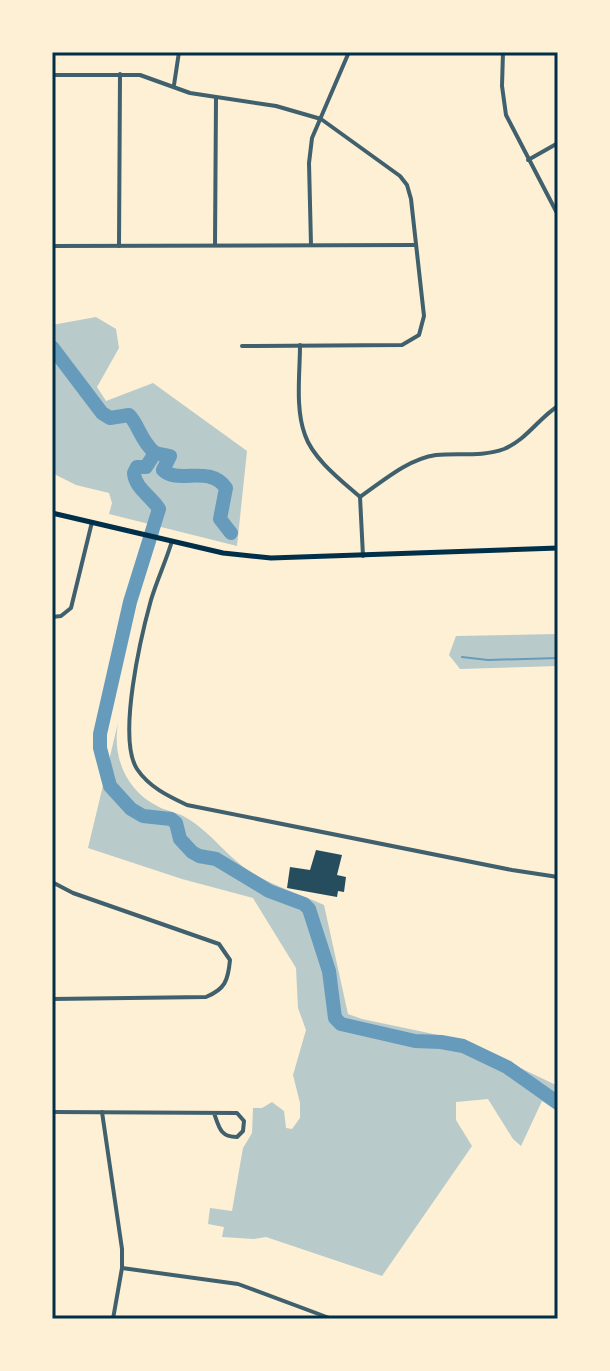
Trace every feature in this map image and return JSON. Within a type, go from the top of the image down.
[{"type":"main road","points":[[52,513],[223,553],[271,558],[558,548]]},
{"type":"street","points":[[174,86],[179,52]]},
{"type":"street","points":[[311,245],[309,163],[312,138],[349,52]]},
{"type":"street","points":[[503,52],[502,86],[506,115],[558,215]]},
{"type":"street","points":[[119,246],[120,74]]},
{"type":"street","points":[[52,75],[140,75],[190,93],[276,106],[321,119],[400,176],[407,185],[424,316],[419,335],[402,345],[242,346]]},
{"type":"street","points":[[215,245],[216,98]]},
{"type":"street","points":[[528,160],[558,143]]},
{"type":"street","points":[[52,246],[416,245]]},
{"type":"street","points":[[300,345],[300,406],[306,438],[317,455],[360,497],[363,556]]},
{"type":"street","points":[[360,497],[417,461],[433,456],[505,449],[558,406]]},
{"type":"street","points":[[52,617],[61,616],[71,608],[92,522]]},
{"type":"street","points":[[172,541],[152,599],[132,692],[128,733],[130,752],[137,769],[152,786],[187,805],[558,877]]},
{"type":"street","points":[[52,882],[73,893],[219,944],[230,960],[229,979],[222,991],[206,997],[52,999]]},
{"type":"street","points":[[52,1112],[237,1113],[244,1121],[243,1131],[237,1137],[227,1137],[220,1131],[214,1113]]},
{"type":"street","points":[[102,1112],[122,1249],[122,1268],[113,1319]]},
{"type":"street","points":[[122,1268],[238,1284],[332,1319]]},
{"type":"shaded area","points":[[96,317],[116,329],[119,348],[97,387],[106,401],[153,383],[247,451],[237,546],[109,514],[112,503],[109,493],[76,485],[52,473],[52,325]]},
{"type":"shaded area","points":[[558,634],[558,666],[460,669],[449,655],[456,636]]},
{"type":"shaded area","points":[[118,723],[117,748],[124,771],[129,782],[146,799],[194,823],[251,872],[324,905],[348,1014],[462,1040],[558,1086],[558,1112],[542,1101],[521,1146],[513,1139],[488,1099],[456,1102],[456,1120],[472,1146],[382,1276],[266,1237],[222,1237],[224,1227],[208,1224],[210,1208],[232,1211],[243,1148],[252,1133],[253,1108],[262,1108],[272,1102],[284,1111],[286,1128],[292,1129],[300,1118],[300,1103],[293,1075],[306,1030],[298,1008],[296,968],[253,898],[182,879],[88,848]]},
{"type":"building","points":[[316,850],[342,855],[337,875],[346,877],[344,892],[338,891],[337,897],[287,888],[290,867],[310,870]]},
{"type":"waterway","points":[[52,347],[102,413],[110,418],[129,415],[155,453]]},
{"type":"waterway","points":[[155,453],[146,467],[137,467],[134,473],[140,488],[159,509],[130,602],[100,734],[100,748],[110,786],[131,809],[143,816],[171,819],[176,823],[180,839],[192,852],[216,859],[269,891],[304,904],[309,909],[329,971],[335,1018],[341,1024],[415,1041],[463,1046],[507,1067],[558,1103]]},
{"type":"waterway","points":[[155,453],[170,456],[163,470],[169,474],[211,477],[226,488],[220,519],[231,533]]},
{"type":"waterway","points":[[462,657],[488,660],[558,658]]}]
